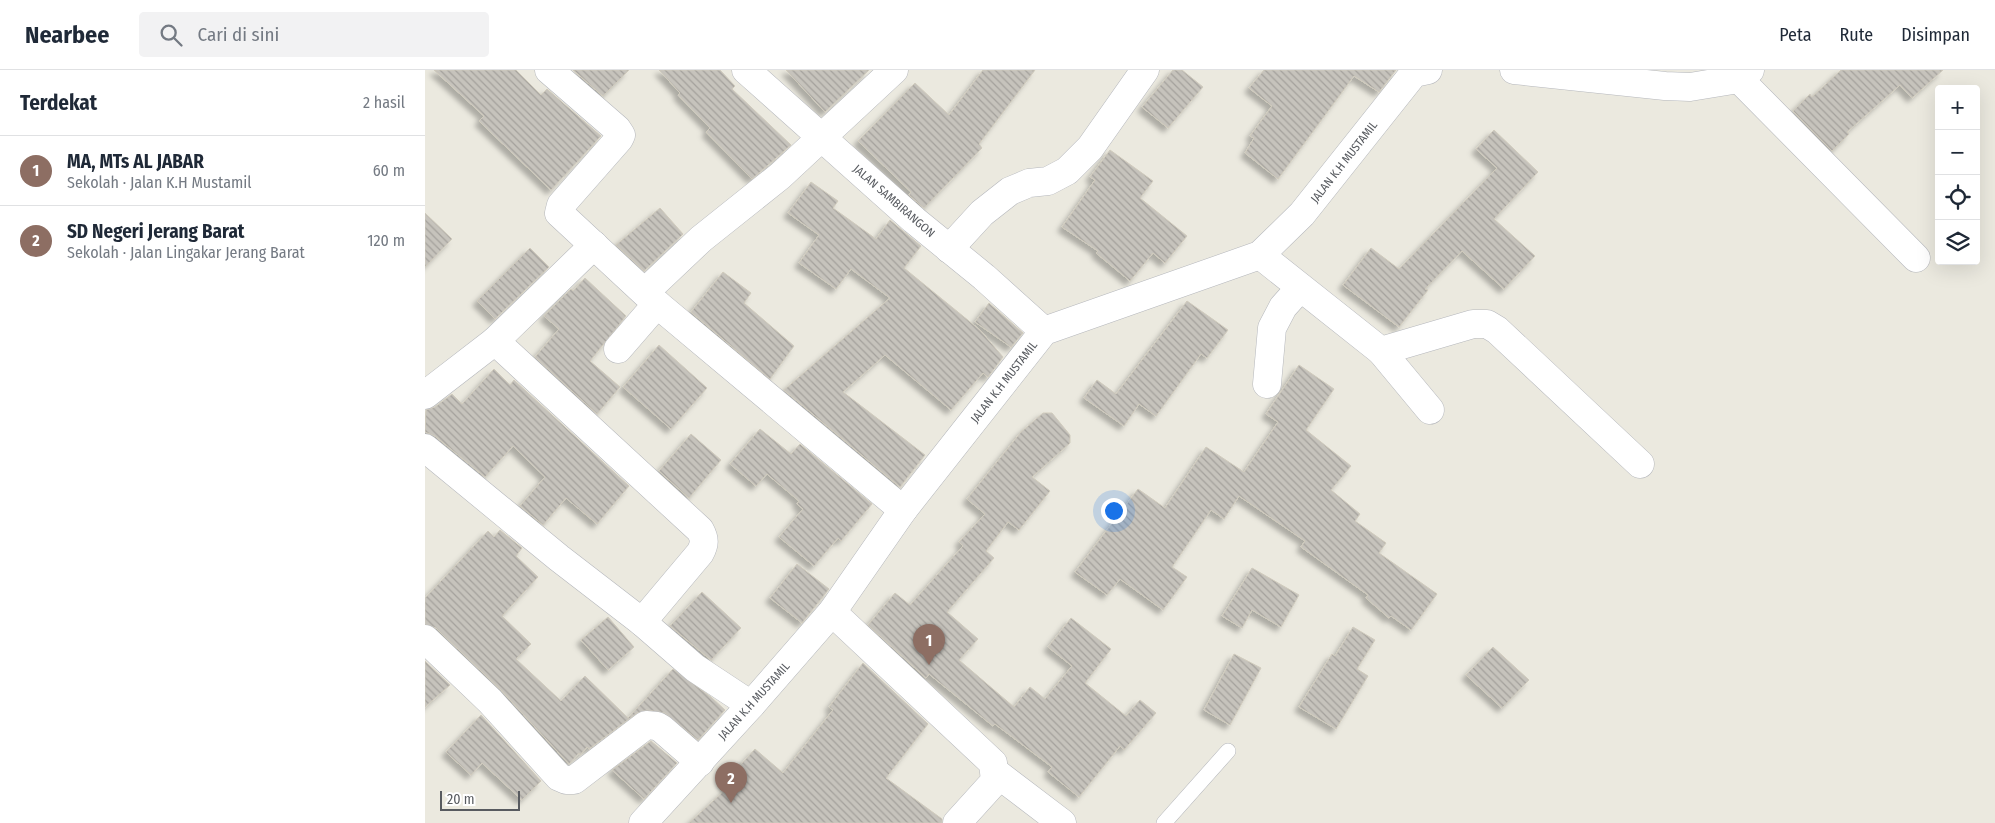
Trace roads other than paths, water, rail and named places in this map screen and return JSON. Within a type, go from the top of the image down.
[{"type":"street","points":[[549,70],[617,129],[621,135],[559,208],[560,215],[651,298],[903,510]]},
{"type":"street","name":"JALAN SAMBIRANGON","points":[[746,70],[949,249],[985,277],[1044,331]]},
{"type":"street","points":[[618,349],[651,298],[701,239],[764,190],[894,70]]},
{"type":"street","points":[[949,249],[982,213],[1010,192],[1029,183],[1047,181],[1067,171],[1090,148],[1145,70]]},
{"type":"street","points":[[1514,70],[1690,87],[1745,74],[1916,258]]},
{"type":"street","name":"JALAN K.H MUSTAMIL","points":[[643,823],[700,762],[832,612],[903,510],[1044,331],[1260,255],[1302,214],[1417,71]]},
{"type":"street","points":[[425,395],[495,341],[594,246]]},
{"type":"street","points":[[1260,255],[1381,351],[1430,410]]},
{"type":"street","points":[[1267,384],[1272,328],[1283,307],[1300,288]]},
{"type":"street","points":[[1381,351],[1473,324],[1487,324],[1497,330],[1639,464]]},
{"type":"street","points":[[495,341],[700,530],[704,537],[705,543],[699,553],[642,622]]},
{"type":"street","points":[[425,448],[559,558],[642,622],[695,668],[751,705]]},
{"type":"street","points":[[832,612],[993,763],[995,781],[957,823]]},
{"type":"street","points":[[425,639],[470,681],[559,777],[565,780],[574,780],[646,725],[657,726],[662,729],[700,762]]},
{"type":"street","points":[[995,772],[1062,823]]},
{"type":"lane","points":[[1164,823],[1228,751]]},
{"type":"place","name":"MA, MTs AL JABAR","points":[[929,665]]},
{"type":"place","name":"SD Negeri Jerang Barat","points":[[731,803]]}]
